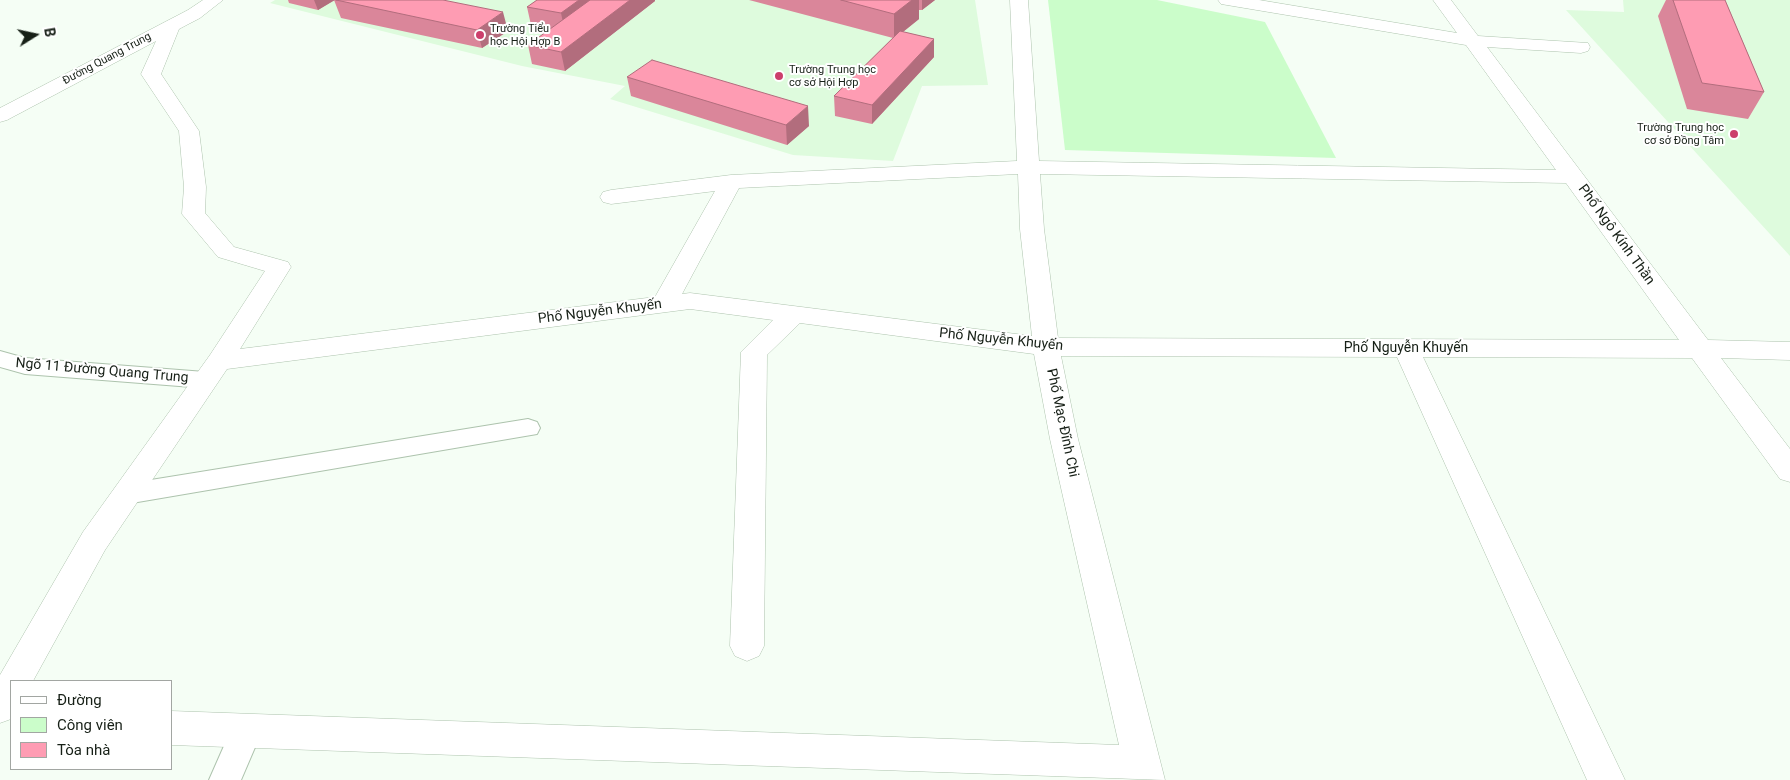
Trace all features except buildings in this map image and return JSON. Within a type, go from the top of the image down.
[{"type":"street","name":"Đường Quang Trung","points":[[0,116],[172,25],[214,0]]},
{"type":"street","name":"Phố Mạc Đĩnh Chi","points":[[1019,0],[1032,229],[1046,347],[1064,439],[1144,772]]},
{"type":"street","points":[[1227,0],[1474,41],[1581,47]]},
{"type":"street","name":"Phố Ngô Kính Thần","points":[[1442,0],[1790,471]]},
{"type":"street","points":[[16,680],[94,541],[212,371],[279,267],[226,252],[193,214],[195,187],[189,131],[151,74],[172,25]]},
{"type":"street","points":[[610,197],[731,182],[1028,167],[1574,177]]},
{"type":"street","points":[[664,304],[731,182]]},
{"type":"street","name":"Phố Nguyễn Khuyến","points":[[212,371],[690,301],[1046,347],[1700,349],[1790,351]]},
{"type":"street","points":[[747,646],[754,352],[795,314]]},
{"type":"street","points":[[1406,348],[1606,780]]},
{"type":"street","points":[[0,707],[10,689]]},
{"type":"street","points":[[172,728],[1144,772]]},
{"type":"lane","name":"Ngõ 11 Đường Quang Trung","points":[[0,359],[25,366],[212,371]]},
{"type":"lane","points":[[126,494],[528,428]]},
{"type":"lane","points":[[225,780],[246,731]]},
{"type":"shaded area","name":"Trường Trung học cơ sở Hội Hợp","points":[[275,0],[975,0],[988,85],[922,86],[893,161],[793,155],[610,99],[625,86],[522,66],[270,3]]},
{"type":"shaded area","name":"Trường Trung học cơ sở Đồng Tâm","points":[[1623,0],[1790,0],[1790,256],[1566,10],[1624,12]]},
{"type":"green space","points":[[1048,0],[1157,0],[1265,22],[1336,158],[1065,150]]},
{"type":"place","name":"Trường Tiểu học Hội Hợp B","points":[[480,35]]},
{"type":"place","name":"Trường Trung học cơ sở Hội Hợp","points":[[779,76]]},
{"type":"place","name":"Trường Trung học cơ sở Đồng Tâm","points":[[1734,134]]}]
